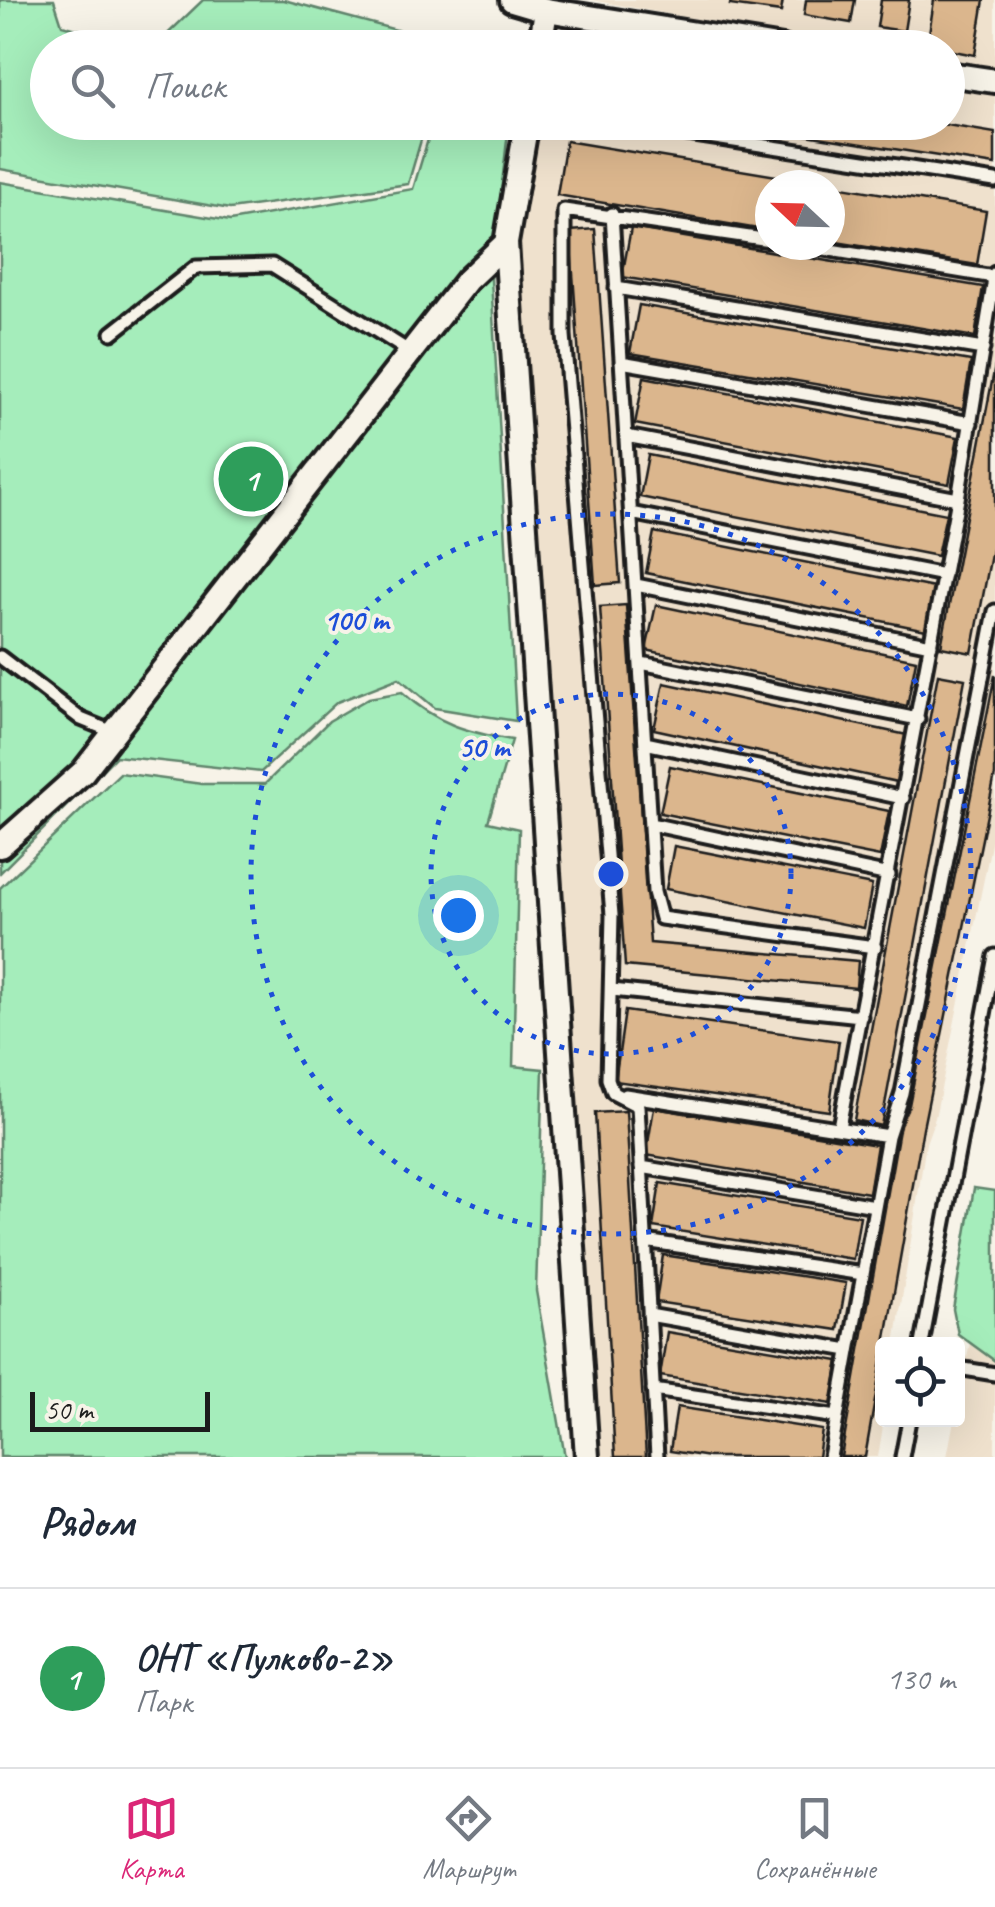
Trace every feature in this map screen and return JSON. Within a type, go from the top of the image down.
[{"type":"street","points":[[512,0],[546,10],[671,30]]},
{"type":"street","points":[[543,30],[546,10]]},
{"type":"street","points":[[965,77],[995,81]]},
{"type":"street","points":[[524,140],[506,243],[587,1457]]},
{"type":"street","points":[[0,846],[82,772],[467,280],[506,243]]},
{"type":"lane","points":[[727,140],[995,181]]},
{"type":"lane","points":[[656,1457],[638,1106],[614,1093],[608,1079],[612,915],[564,336],[564,210],[755,238]]},
{"type":"lane","points":[[612,214],[654,892],[660,918],[874,947]]},
{"type":"lane","points":[[839,1127],[918,719],[995,275],[845,252]]},
{"type":"lane","points":[[112,332],[196,267],[272,265],[410,352]]},
{"type":"lane","points":[[616,288],[983,349]]},
{"type":"lane","points":[[621,362],[971,422]]},
{"type":"lane","points":[[626,436],[958,499]]},
{"type":"lane","points":[[631,513],[944,575]]},
{"type":"lane","points":[[636,585],[931,645]]},
{"type":"lane","points":[[830,1457],[888,1136],[902,1093],[995,611]]},
{"type":"lane","points":[[0,657],[80,719],[113,732]]},
{"type":"lane","points":[[640,663],[918,719]]},
{"type":"lane","points":[[645,744],[903,798]]},
{"type":"lane","points":[[650,824],[889,875]]},
{"type":"lane","points":[[923,1337],[995,956]]},
{"type":"lane","points":[[612,990],[861,1016]]},
{"type":"lane","points":[[614,1093],[888,1136]]},
{"type":"lane","points":[[640,1167],[875,1206]]},
{"type":"lane","points":[[645,1241],[862,1274]]},
{"type":"lane","points":[[649,1315],[849,1350]]},
{"type":"lane","points":[[965,1369],[995,1374]]},
{"type":"lane","points":[[653,1390],[837,1417]]},
{"type":"lane","points":[[902,1457],[907,1427]]},
{"type":"shaded area","points":[[591,0],[995,0],[995,75],[965,69],[965,30],[754,30]]},
{"type":"shaded area","points":[[965,88],[995,93],[995,825],[935,1118],[926,1143],[896,1337],[875,1337],[875,1427],[883,1427],[878,1457],[599,1457],[514,228],[536,140],[965,140]]},
{"type":"shaded area","points":[[995,1217],[995,1457],[947,1457],[953,1427],[965,1427],[965,1368]]},
{"type":"green space","points":[[0,0],[54,0],[62,25],[80,30],[30,30],[30,140],[421,140],[408,184],[230,209],[0,169]]},
{"type":"green space","points":[[203,0],[284,0],[396,30],[172,30]]},
{"type":"green space","points":[[428,140],[507,140],[491,279],[516,721],[435,708],[399,678],[337,702],[261,772],[116,756],[0,873],[0,182],[230,221],[413,189]]},
{"type":"green space","points":[[402,692],[427,712],[453,725],[512,740],[488,822],[519,829],[513,1066],[543,1069],[536,1291],[565,1457],[0,1457],[0,888],[120,773],[202,784],[265,784],[329,721],[369,698]]},
{"type":"green space","points":[[974,1188],[995,1191],[995,1361],[958,1334],[953,1309]]},
{"type":"building","points":[[731,0],[783,0],[781,12],[730,5]]},
{"type":"building","points":[[806,0],[855,0],[851,23],[804,15]]},
{"type":"building","points":[[881,0],[909,0],[904,30],[877,27]]},
{"type":"building","points":[[934,0],[984,0],[975,55],[965,53],[965,30],[930,30]]},
{"type":"building","points":[[965,128],[995,133],[995,165],[838,140],[965,140]]},
{"type":"building","points":[[566,141],[755,172],[755,228],[557,195]]},
{"type":"building","points":[[845,188],[986,211],[977,265],[845,243]]},
{"type":"building","points":[[631,228],[755,249],[755,260],[822,260],[983,287],[975,337],[622,277]]},
{"type":"building","points":[[595,229],[620,583],[595,585],[570,231]]},
{"type":"building","points":[[639,305],[971,361],[963,409],[630,353]]},
{"type":"building","points":[[995,366],[995,534],[972,653],[941,647]]},
{"type":"building","points":[[644,377],[958,437],[949,484],[635,424]]},
{"type":"building","points":[[648,455],[946,514],[937,556],[640,497]]},
{"type":"building","points":[[654,532],[934,588],[926,630],[646,573]]},
{"type":"building","points":[[626,605],[650,943],[858,961],[856,988],[625,966],[600,607]]},
{"type":"building","points":[[656,605],[916,660],[907,706],[646,650]]},
{"type":"building","points":[[938,674],[965,679],[881,1126],[854,1120]]},
{"type":"building","points":[[995,675],[995,775],[923,1128],[886,1337],[875,1337],[875,1400],[865,1457],[841,1457],[900,1124],[909,1105]]},
{"type":"building","points":[[664,683],[907,735],[897,782],[654,729]]},
{"type":"building","points":[[670,766],[889,811],[880,857],[660,813]]},
{"type":"building","points":[[674,846],[872,885],[864,928],[666,889]]},
{"type":"building","points":[[625,1011],[839,1041],[829,1111],[615,1081]]},
{"type":"building","points":[[654,1108],[877,1145],[869,1193],[646,1155]]},
{"type":"building","points":[[626,1111],[646,1457],[615,1457],[595,1113]]},
{"type":"building","points":[[660,1183],[860,1216],[853,1259],[653,1227]]},
{"type":"building","points":[[663,1255],[846,1283],[838,1330],[656,1302]]},
{"type":"building","points":[[667,1332],[839,1361],[832,1404],[660,1376]]},
{"type":"building","points":[[677,1407],[822,1430],[818,1457],[709,1457],[670,1451]]},
{"type":"place","name":"ОНТ «Пулково-2»","points":[[251,479]]}]
